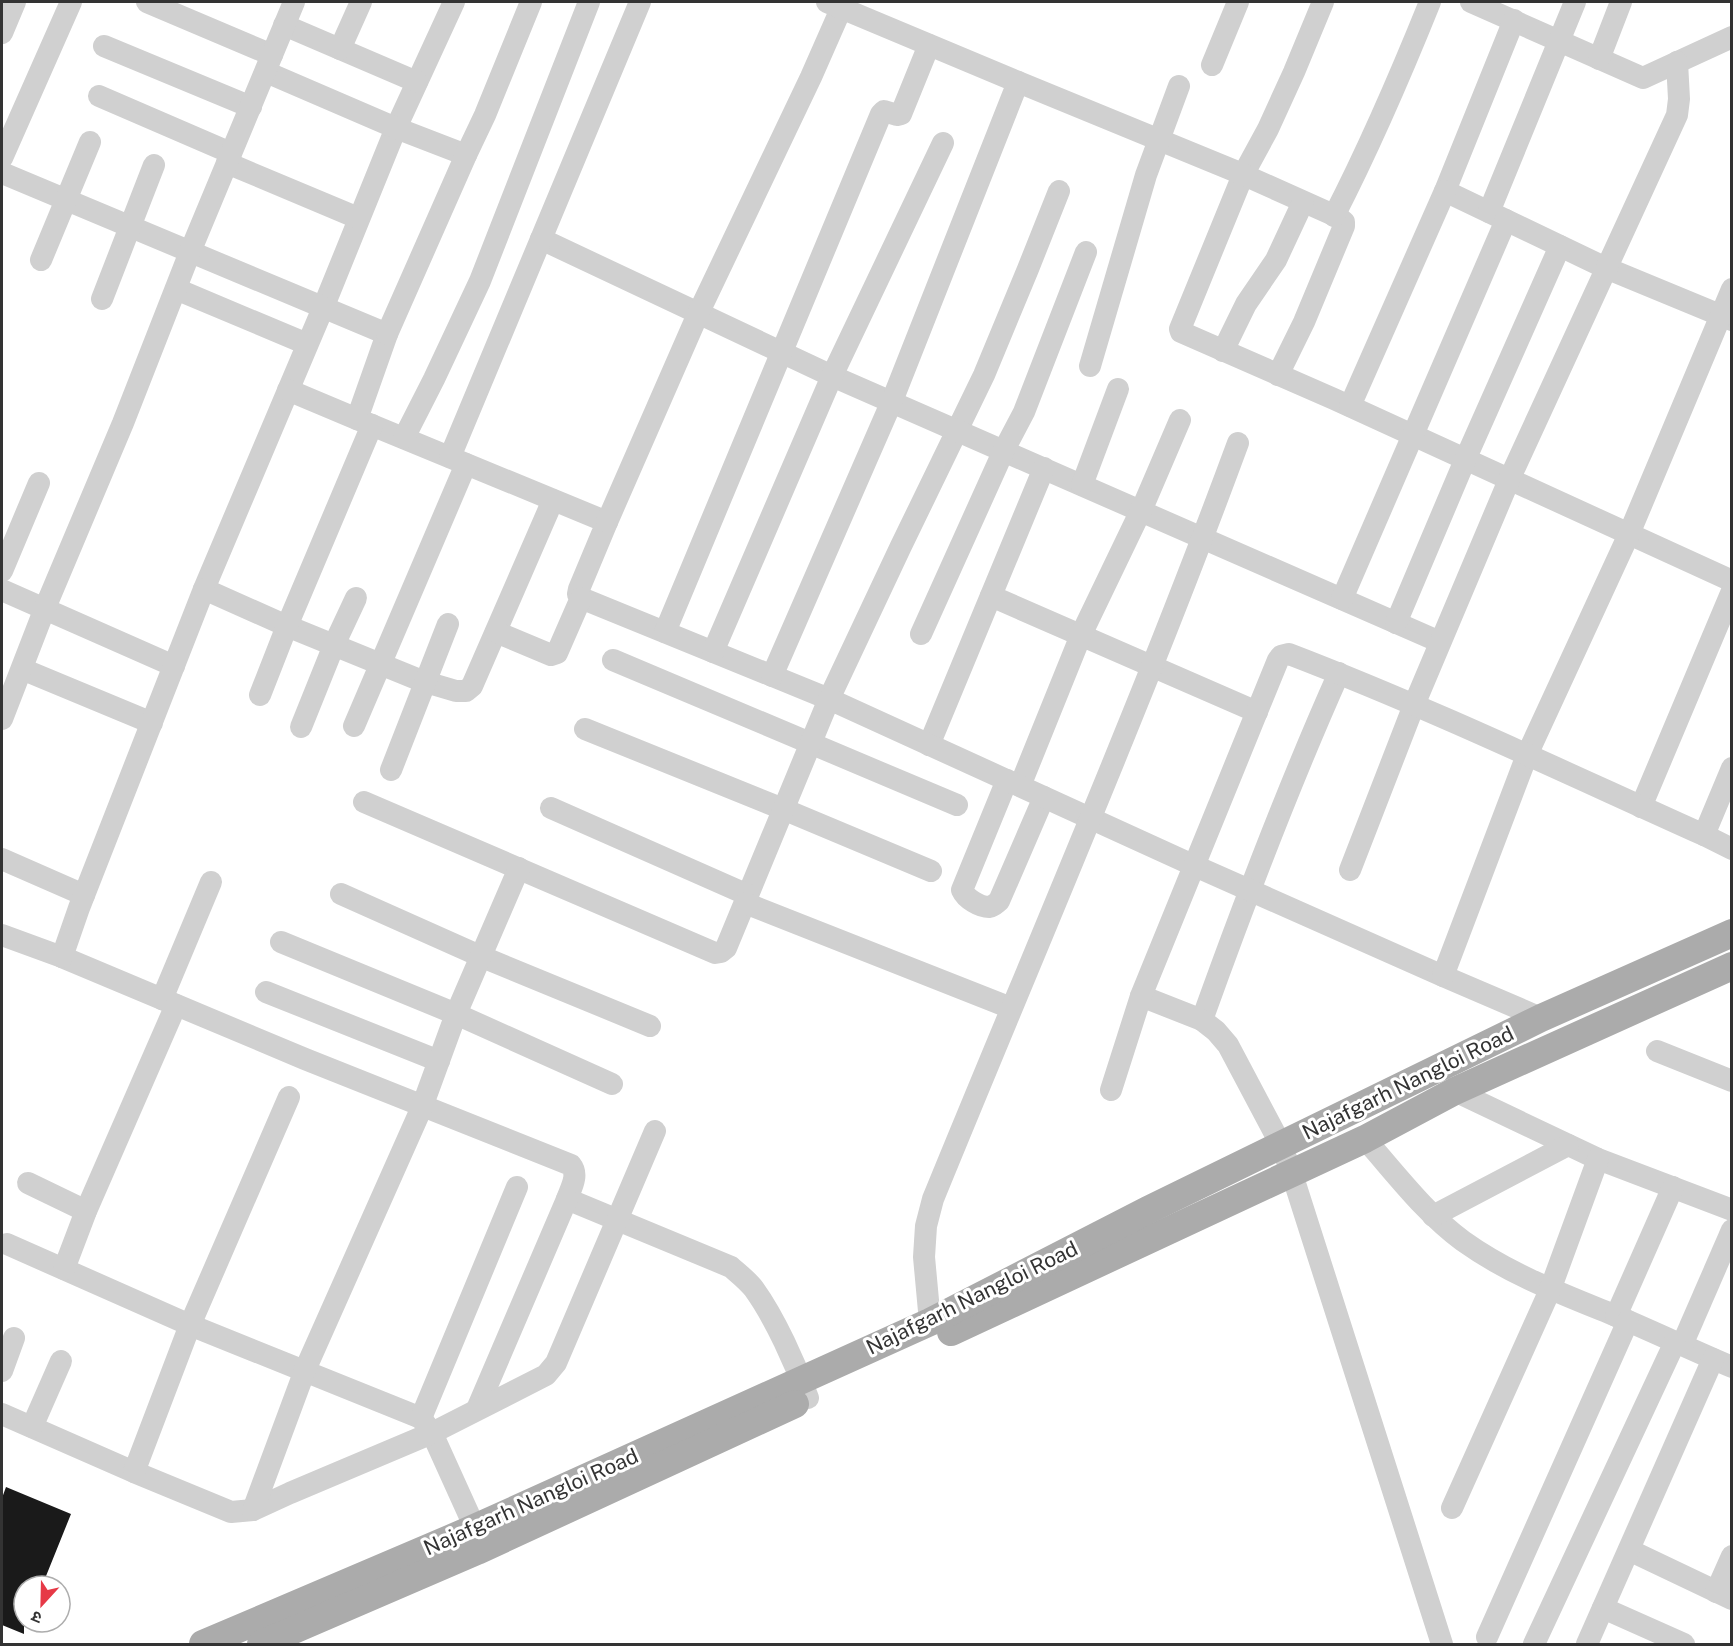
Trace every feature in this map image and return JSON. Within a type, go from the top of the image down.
[{"type":"main road","name":"Najafgarh Nangloi Road","points":[[261,1644],[477,1551],[805,1389],[1148,1210],[1542,1018],[1731,933]]},
{"type":"main road","name":"Najafgarh Nangloi Road","points":[[203,1644],[805,1389],[1292,1174],[1365,1139],[1455,1091],[1731,966]]},
{"type":"street","points":[[2,33],[15,2]]},
{"type":"street","points":[[2,158],[71,2]]},
{"type":"street","points":[[147,2],[396,128],[466,155]]},
{"type":"street","points":[[2,719],[45,608],[123,423],[190,252],[294,2]]},
{"type":"street","points":[[340,49],[361,2]]},
{"type":"street","points":[[62,957],[204,589],[323,308],[396,128],[454,2]]},
{"type":"street","points":[[260,695],[364,422],[387,334],[485,115],[531,2]]},
{"type":"street","points":[[404,438],[480,280],[589,2]]},
{"type":"street","points":[[354,726],[381,664],[541,239],[640,2]]},
{"type":"street","points":[[1212,64],[1238,2]]},
{"type":"street","points":[[1323,2],[1268,129],[1243,175],[1180,329],[1181,332],[1350,406],[1731,581]]},
{"type":"street","points":[[1334,216],[1401,76],[1431,2]]},
{"type":"street","points":[[1471,2],[1510,12],[1560,41],[1643,78],[1731,38]]},
{"type":"street","points":[[1342,599],[1413,435],[1498,216],[1575,2]]},
{"type":"street","points":[[1599,59],[1621,2]]},
{"type":"street","points":[[1278,375],[1304,322],[1344,222],[1243,175],[929,45],[837,3],[811,76],[698,314],[578,594],[581,598],[829,699],[1195,866],[1542,1018]]},
{"type":"street","points":[[1350,406],[1445,191],[1510,12]]},
{"type":"street","points":[[284,26],[417,82]]},
{"type":"street","points":[[665,632],[881,114],[884,111],[901,114],[929,45]]},
{"type":"street","points":[[104,46],[251,107]]},
{"type":"street","points":[[1350,870],[1413,705],[1509,480],[1677,116],[1680,99],[1677,62]]},
{"type":"street","points":[[772,676],[892,401],[1018,82]]},
{"type":"street","points":[[1090,366],[1146,175],[1179,86]]},
{"type":"street","points":[[99,96],[358,218]]},
{"type":"street","points":[[41,260],[90,142]]},
{"type":"street","points":[[713,652],[832,376],[943,143]]},
{"type":"street","points":[[102,299],[154,165]]},
{"type":"street","points":[[2,173],[387,334]]},
{"type":"street","points":[[364,802],[715,953],[722,952],[726,948],[829,699],[984,375],[1059,191]]},
{"type":"street","points":[[1445,191],[1606,268],[1726,318]]},
{"type":"street","points":[[1223,351],[1246,304],[1276,260],[1304,202]]},
{"type":"street","points":[[541,239],[832,376],[1440,642]]},
{"type":"street","points":[[1396,623],[1560,246]]},
{"type":"street","points":[[921,634],[1004,450],[1024,412],[1086,252]]},
{"type":"street","points":[[1443,976],[1527,755],[1726,318],[1731,289]]},
{"type":"street","points":[[176,290],[307,344]]},
{"type":"street","points":[[1082,484],[1118,389]]},
{"type":"street","points":[[288,390],[607,522]]},
{"type":"street","points":[[1044,797],[999,901],[988,907],[970,900],[962,890],[1180,420]]},
{"type":"street","points":[[930,1322],[924,1257],[926,1226],[933,1199],[1091,818],[1203,538],[1238,443]]},
{"type":"street","points":[[928,745],[1044,468]]},
{"type":"street","points":[[2,571],[39,483]]},
{"type":"street","points":[[204,589],[287,626],[425,682],[456,691],[466,691],[472,686],[553,500]]},
{"type":"street","points":[[2,590],[174,666]]},
{"type":"street","points":[[1641,807],[1731,591]]},
{"type":"street","points":[[990,596],[1257,712]]},
{"type":"street","points":[[301,727],[334,645],[356,598]]},
{"type":"street","points":[[496,632],[551,655],[557,653],[581,598]]},
{"type":"street","points":[[391,770],[448,624]]},
{"type":"street","points":[[1111,1090],[1141,996],[1281,656],[1290,654],[1339,673],[1704,834],[1731,849]]},
{"type":"street","points":[[613,660],[957,804]]},
{"type":"street","points":[[22,669],[152,723]]},
{"type":"street","points":[[1202,1020],[1250,889],[1339,673]]},
{"type":"street","points":[[585,729],[931,871]]},
{"type":"street","points":[[1704,834],[1731,768]]},
{"type":"street","points":[[551,808],[746,899],[1011,1008]]},
{"type":"street","points":[[2,859],[84,896]]},
{"type":"street","points":[[253,1510],[305,1370],[422,1107],[456,1014],[519,868]]},
{"type":"street","points":[[64,1269],[169,1002],[211,882]]},
{"type":"street","points":[[341,894],[480,956],[650,1026]]},
{"type":"street","points":[[2,935],[62,957],[422,1107],[571,1165],[576,1170],[567,1199],[477,1409]]},
{"type":"street","points":[[281,942],[456,1014],[612,1084]]},
{"type":"street","points":[[266,992],[439,1061]]},
{"type":"street","points":[[1141,996],[1202,1020],[1216,1030],[1228,1045],[1281,1145],[1443,1644]]},
{"type":"street","points":[[1657,1051],[1731,1081]]},
{"type":"street","points":[[1455,1091],[1598,1159],[1731,1210]]},
{"type":"street","points":[[134,1472],[190,1325],[289,1097]]},
{"type":"street","points":[[2,1414],[231,1512],[253,1510],[426,1425],[477,1409],[536,1382],[546,1375],[556,1363],[655,1131]]},
{"type":"street","points":[[1365,1139],[1433,1216],[1463,1241],[1550,1290],[1722,1363],[1629,1550],[1587,1644]]},
{"type":"street","points":[[1433,1216],[1568,1145]]},
{"type":"street","points":[[1452,1508],[1550,1290],[1598,1159]]},
{"type":"street","points":[[28,1182],[86,1211]]},
{"type":"street","points":[[426,1425],[517,1187]]},
{"type":"street","points":[[1486,1637],[1622,1319],[1673,1187]]},
{"type":"street","points":[[567,1199],[731,1267],[755,1290],[773,1320],[805,1389]]},
{"type":"street","points":[[1533,1644],[1731,1230]]},
{"type":"street","points":[[8,1244],[190,1325],[305,1370],[426,1425],[475,1528]]},
{"type":"street","points":[[2,1371],[14,1338]]},
{"type":"street","points":[[32,1427],[61,1361]]},
{"type":"street","points":[[1629,1550],[1724,1596],[1731,1556]]},
{"type":"street","points":[[1603,1608],[1684,1644]]},
{"type":"building","points":[[6,1487],[71,1514],[47,1574],[12,1574],[12,1629],[2,1625],[2,1498]]}]
